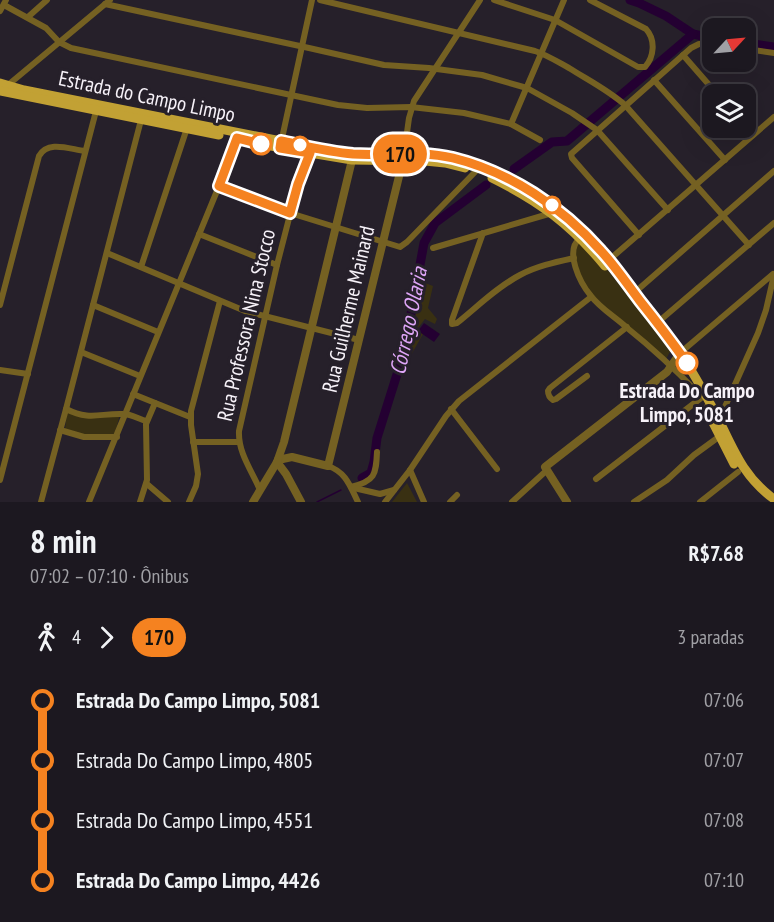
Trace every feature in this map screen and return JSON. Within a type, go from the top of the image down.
[{"type":"main road","name":"Estrada do Campo Limpo","points":[[3,86],[96,111],[141,120],[188,125],[237,138],[352,154],[404,157],[445,163],[476,171],[528,196],[552,213],[580,238],[690,368],[746,472],[763,491],[774,499]]},
{"type":"main road","name":"Estrada do Campo Limpo","points":[[3,86],[310,153],[352,160],[419,154],[452,158],[513,181],[535,193],[573,222],[609,260],[657,323],[678,355],[738,472],[751,487],[770,502]]},
{"type":"main road","points":[[580,238],[588,239],[600,250]]},
{"type":"street","points":[[28,17],[47,0]]},
{"type":"street","points":[[281,145],[312,0]]},
{"type":"street","points":[[320,0],[361,5],[541,53],[597,84],[624,103],[748,245]]},
{"type":"street","points":[[404,157],[411,107],[480,0]]},
{"type":"street","points":[[494,0],[555,20],[642,68],[647,65],[652,56],[653,46],[649,33],[590,0]]},
{"type":"street","points":[[520,9],[521,0]]},
{"type":"street","points":[[511,124],[564,0]]},
{"type":"street","points":[[3,86],[108,2],[384,65],[482,75],[527,88],[595,129],[668,210]]},
{"type":"street","points":[[3,5],[46,28],[59,42],[71,48],[354,107],[411,107],[490,118],[511,124],[540,140]]},
{"type":"street","points":[[639,235],[572,158],[572,152],[624,103],[694,45],[702,43]]},
{"type":"street","points":[[756,50],[774,53]]},
{"type":"street","points":[[683,55],[708,84]]},
{"type":"street","points":[[654,80],[725,160]]},
{"type":"street","points":[[0,480],[96,111]]},
{"type":"street","points":[[756,132],[774,117]]},
{"type":"street","points":[[41,502],[141,120]]},
{"type":"street","points":[[141,267],[188,125]]},
{"type":"street","points":[[89,502],[237,138]]},
{"type":"street","points":[[609,260],[750,138]]},
{"type":"street","points":[[0,305],[39,156],[43,150],[52,146],[85,151]]},
{"type":"street","name":"Rua Professora Nina Stocco","points":[[260,490],[239,441],[241,422],[264,316],[290,213],[310,153]]},
{"type":"street","name":"Rua Guilherme Mainard","points":[[328,466],[404,157]]},
{"type":"street","points":[[252,502],[278,461],[284,442],[352,160]]},
{"type":"street","points":[[219,186],[290,213],[401,246],[476,171]]},
{"type":"street","points":[[634,293],[774,171]]},
{"type":"street","points":[[433,248],[552,213]]},
{"type":"street","points":[[657,323],[774,223]]},
{"type":"street","points":[[483,233],[452,324],[457,323],[504,285],[522,274],[544,265],[574,258]]},
{"type":"street","points":[[199,234],[277,265]]},
{"type":"street","points":[[580,238],[575,244],[574,258],[578,275],[591,297],[671,366],[699,395],[596,479]]},
{"type":"street","points":[[106,253],[245,311],[360,340]]},
{"type":"street","points":[[512,502],[545,469],[667,372],[678,355],[774,274]]},
{"type":"street","points":[[719,420],[759,333],[774,274]]},
{"type":"street","points":[[385,502],[410,471],[451,409],[459,401],[591,297]]},
{"type":"street","points":[[189,502],[198,479],[190,417],[192,404],[220,301]]},
{"type":"street","points":[[93,305],[158,332]]},
{"type":"street","points":[[457,306],[463,313],[469,314]]},
{"type":"street","points":[[587,376],[554,400],[548,394],[549,388],[627,327]]},
{"type":"street","points":[[81,352],[140,376]]},
{"type":"street","points":[[0,370],[28,374]]},
{"type":"street","points":[[133,394],[190,417]]},
{"type":"street","points":[[140,502],[147,484],[146,421],[154,403]]},
{"type":"street","points":[[66,409],[87,416],[124,414],[146,421]]},
{"type":"street","points":[[451,409],[497,469]]},
{"type":"street","points":[[60,430],[84,438],[117,437]]},
{"type":"street","points":[[633,502],[667,480],[694,455],[720,436]]},
{"type":"street","points":[[193,442],[239,441]]},
{"type":"street","points":[[284,442],[292,457]]},
{"type":"street","points":[[351,487],[365,483],[374,475],[377,452]]},
{"type":"street","points":[[278,461],[292,457],[336,469],[342,473],[358,502]]},
{"type":"street","points":[[278,461],[301,502]]},
{"type":"street","points":[[545,469],[567,502]]},
{"type":"street","points":[[410,471],[424,502]]},
{"type":"street","points":[[700,502],[738,472]]},
{"type":"street","points":[[147,484],[168,502]]},
{"type":"street","points":[[351,487],[380,494],[395,490]]},
{"type":"street","points":[[450,502],[457,495]]},
{"type":"shaded area","points":[[579,239],[586,243],[671,350],[665,361],[611,314],[583,284],[574,258]]},
{"type":"shaded area","points":[[425,283],[433,286],[428,308],[437,319],[435,324],[425,319],[418,328],[423,334],[399,376],[400,360],[419,290]]},
{"type":"shaded area","points":[[424,323],[440,334],[434,342],[418,331]]},
{"type":"shaded area","points":[[67,412],[120,414],[114,437],[89,437],[65,430]]},
{"type":"shaded area","points":[[407,483],[417,502],[392,502]]},
{"type":"waterway","points":[[630,0],[666,16],[693,34],[702,36]]},
{"type":"waterway","name":"Córrego Olaria","points":[[514,169],[552,142],[567,141],[693,34]]},
{"type":"waterway","points":[[756,44],[774,47]]},
{"type":"waterway","name":"Córrego Olaria","points":[[362,478],[371,473],[377,438],[404,352],[424,243],[435,223],[486,185]]},
{"type":"waterway","name":"Córrego Olaria","points":[[317,502],[341,490]]},
{"type":"bus line","name":"170","points":[[261,144],[237,138],[219,186],[290,213],[310,153],[280,148],[281,141],[352,154],[419,154],[452,158],[513,181],[546,200],[573,222],[600,250],[687,363]]},
{"type":"place","name":"Estrada Do Campo Limpo, 5081","points":[[687,363]]}]
